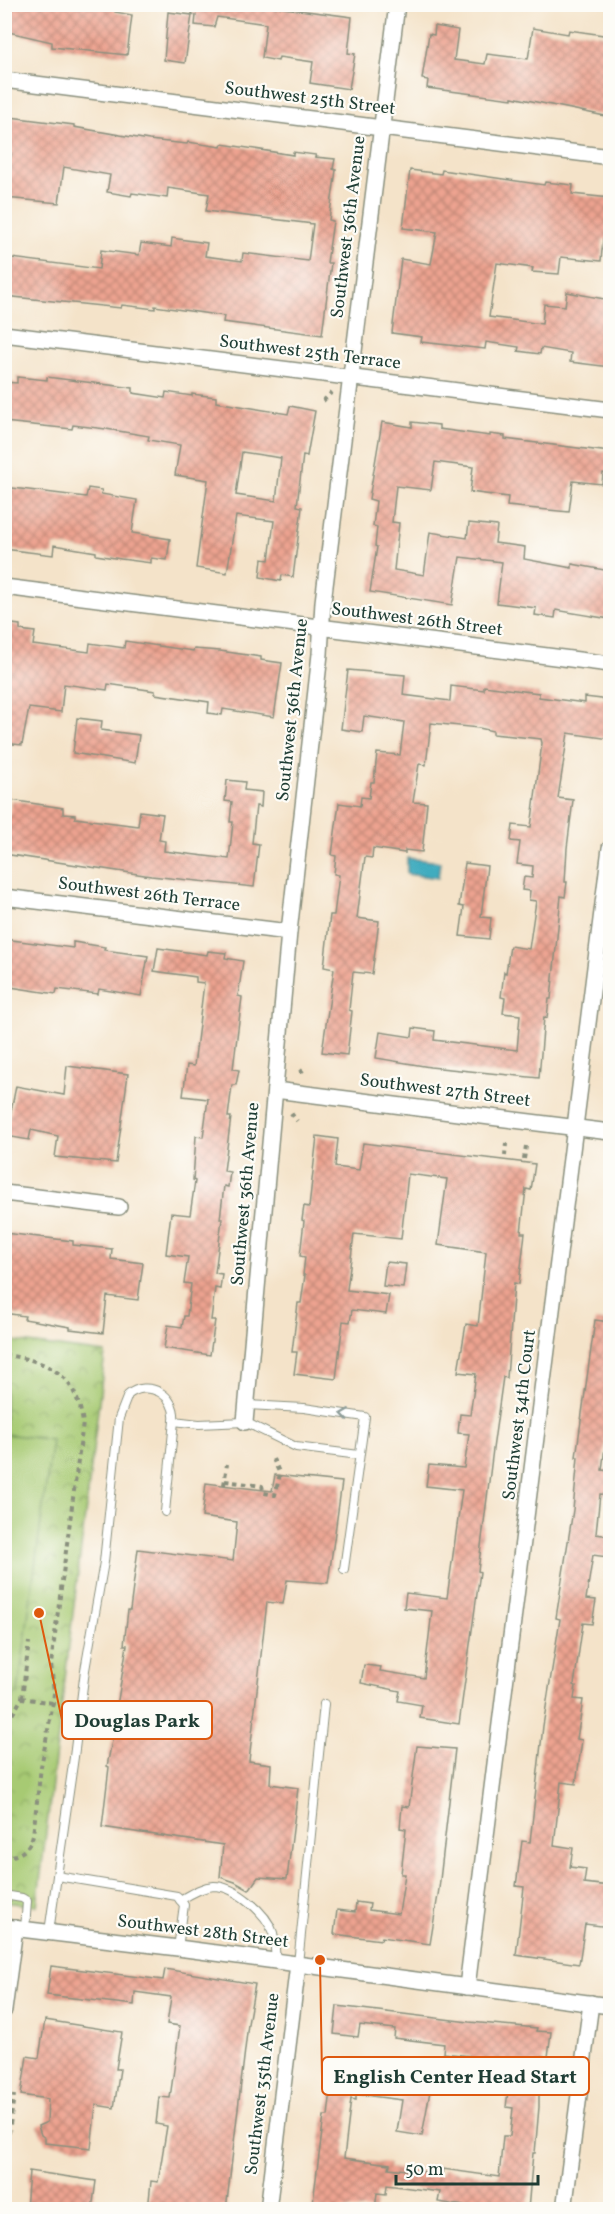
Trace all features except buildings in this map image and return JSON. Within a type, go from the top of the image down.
[{"type":"street","name":"Southwest 36th Avenue","points":[[245,1422],[289,932],[350,377],[397,4]]},
{"type":"street","name":"Southwest 25th Street","points":[[4,80],[610,157]]},
{"type":"street","name":"Southwest 25th Terrace","points":[[4,334],[610,410]]},
{"type":"street","name":"Southwest 26th Street","points":[[4,587],[610,664]]},
{"type":"street","name":"Southwest 34th Court","points":[[467,1987],[610,848]]},
{"type":"street","name":"Southwest 26th Terrace","points":[[4,897],[289,932]]},
{"type":"street","name":"Southwest 27th Street","points":[[275,1090],[610,1132]]},
{"type":"street","points":[[4,1193],[119,1207]]},
{"type":"street","name":"Southwest 28th Street","points":[[15,1928],[610,2006]]},
{"type":"street","points":[[4,2010],[15,1928]]},
{"type":"street","name":"Southwest 35th Avenue","points":[[268,2210],[298,1964]]},
{"type":"street","points":[[564,2210],[591,2003]]},
{"type":"lane","points":[[49,1932],[85,1670],[104,1562],[119,1418],[122,1406],[131,1392],[141,1389],[159,1391],[171,1400],[175,1410],[165,1512]]},
{"type":"lane","points":[[247,1405],[304,1408],[365,1417],[344,1569]]},
{"type":"lane","points":[[174,1421],[199,1424],[245,1422],[296,1447],[359,1455]]},
{"type":"lane","points":[[298,1964],[324,1704]]},
{"type":"lane","points":[[57,1875],[177,1896],[184,1905],[178,1948]]},
{"type":"lane","points":[[180,1900],[212,1886],[225,1887],[238,1893],[273,1931],[276,1961]]},
{"type":"lane","points":[[4,1895],[27,1901],[15,1928]]},
{"type":"path","points":[[328,348],[338,360]]},
{"type":"path","points":[[322,401],[332,392]]},
{"type":"path","points":[[300,1073],[306,1067]]},
{"type":"path","points":[[291,1113],[297,1121]]},
{"type":"path","points":[[505,1156],[506,1143]]},
{"type":"path","points":[[524,1159],[526,1146]]},
{"type":"path","points":[[4,1355],[37,1361],[56,1372],[74,1394],[83,1423],[51,1664],[53,1703],[41,1767],[32,1840],[22,1853],[4,1857]]},
{"type":"path","points":[[227,1464],[224,1483],[262,1486],[264,1493],[275,1495],[280,1474],[273,1459]]},
{"type":"path","points":[[4,1714],[12,1715],[22,1698],[29,1641]]},
{"type":"path","points":[[22,1698],[53,1703]]},
{"type":"path","points":[[4,2169],[14,2094]]},
{"type":"green space","points":[[5,1340],[105,1353],[37,1906],[5,1902]]},
{"type":"green space","points":[[5,1434],[52,1440],[18,1692],[5,1704]]},
{"type":"water","points":[[407,858],[440,862],[438,878],[407,874]]},
{"type":"place","name":"Douglas Park","points":[[39,1613]]},
{"type":"place","name":"English Center Head Start","points":[[320,1960]]}]
